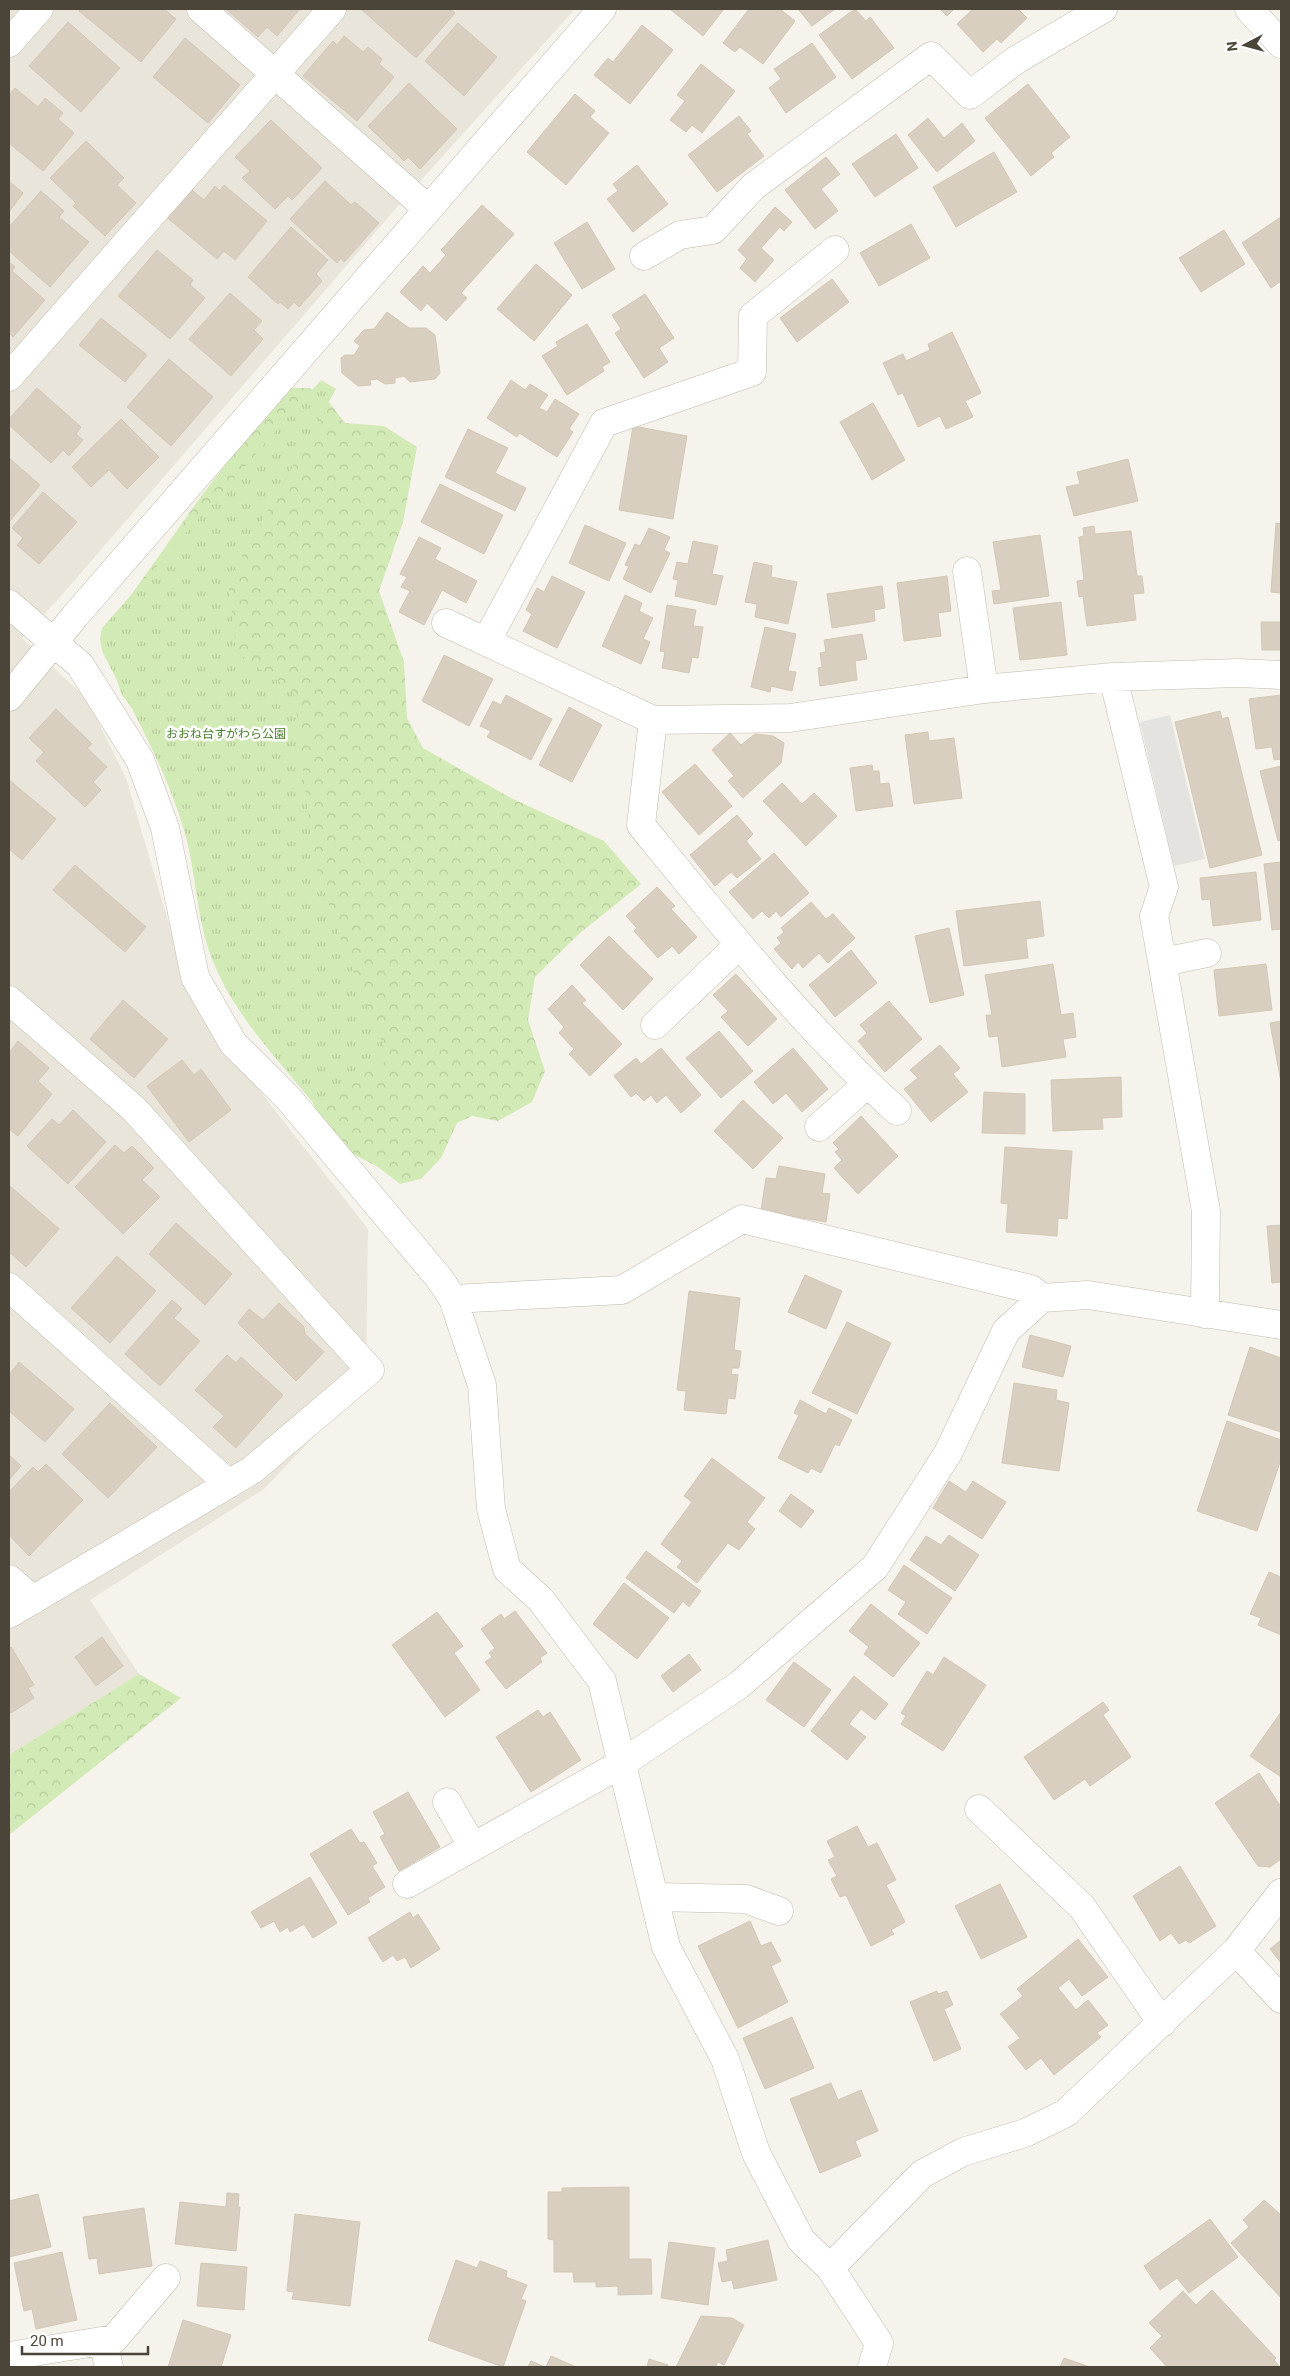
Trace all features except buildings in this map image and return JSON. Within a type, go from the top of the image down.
[{"type":"street","points":[[9,43],[39,9]]},
{"type":"street","points":[[201,9],[428,209]]},
{"type":"street","points":[[9,378],[332,9]]},
{"type":"street","points":[[9,697],[53,642],[602,9]]},
{"type":"street","points":[[644,256],[680,236],[712,230],[754,186],[931,56],[970,95],[1016,60],[1103,9]]},
{"type":"street","points":[[1249,9],[1281,44]]},
{"type":"street","points":[[486,642],[604,423],[752,372],[753,316],[835,250]]},
{"type":"street","points":[[967,572],[984,689]]},
{"type":"street","points":[[9,604],[80,665],[140,760],[165,828],[195,977],[233,1043],[288,1098],[439,1278],[453,1299],[482,1385],[490,1509],[507,1569],[541,1600],[602,1681],[666,1947],[725,2059],[756,2153],[801,2240],[830,2268],[879,2343],[872,2367]]},
{"type":"street","points":[[446,623],[653,720],[790,718],[984,689],[1113,677],[1238,673],[1281,675]]},
{"type":"street","points":[[1113,677],[1164,887],[1154,916],[1206,1211],[1205,1314]]},
{"type":"street","points":[[653,720],[641,824],[739,946],[867,1084],[897,1111]]},
{"type":"street","points":[[655,1024],[739,946]]},
{"type":"street","points":[[1163,962],[1207,953]]},
{"type":"street","points":[[9,1000],[134,1109],[370,1370],[252,1470],[9,1614]]},
{"type":"street","points":[[819,1127],[867,1084]]},
{"type":"street","points":[[453,1299],[622,1290],[742,1219],[1031,1289],[1042,1298]]},
{"type":"street","points":[[9,1287],[229,1484]]},
{"type":"street","points":[[407,1884],[621,1764],[739,1685],[875,1567],[948,1453],[1006,1331],[1042,1298],[1088,1295],[1281,1325]]},
{"type":"street","points":[[9,1579],[32,1600]]},
{"type":"street","points":[[447,1802],[473,1847]]},
{"type":"street","points":[[979,1809],[1082,1907],[1162,2023]]},
{"type":"street","points":[[830,2268],[922,2174],[963,2152],[1025,2133],[1066,2113],[1236,1952],[1281,1893]]},
{"type":"street","points":[[654,1897],[746,1899],[780,1911]]},
{"type":"street","points":[[1236,1952],[1281,1999]]},
{"type":"street","points":[[9,2356],[106,2355],[114,2340],[166,2278]]},
{"type":"shaded area","points":[[9,9],[575,9],[398,206],[61,596],[22,638],[87,699],[126,778],[186,982],[259,1090],[368,1229],[366,1382],[264,1489],[90,1600],[139,1674],[9,1755]]},
{"type":"shaded area","points":[[1170,715],[1205,859],[1174,866],[1140,722]]},
{"type":"green space","name":"おおね台すがわら公園","points":[[321,380],[336,389],[228,581],[237,653],[294,692],[314,862],[344,948],[389,1059],[314,1104],[247,1021],[224,985],[215,966],[204,933],[192,864],[176,806],[158,761],[102,651],[100,638],[102,628]]},
{"type":"green space","points":[[285,388],[309,388],[328,401],[345,423],[384,426],[417,447],[403,522],[379,591],[404,662],[407,718],[423,748],[511,798],[604,841],[641,884],[580,933],[535,977],[528,1020],[545,1071],[532,1102],[498,1121],[472,1116],[457,1123],[441,1158],[421,1179],[400,1184],[378,1167],[349,1152],[317,1118],[306,1075],[307,1049],[139,717],[122,695],[106,649],[122,608],[202,495]]},
{"type":"green space","points":[[139,1674],[181,1698],[9,1835],[9,1755]]}]
